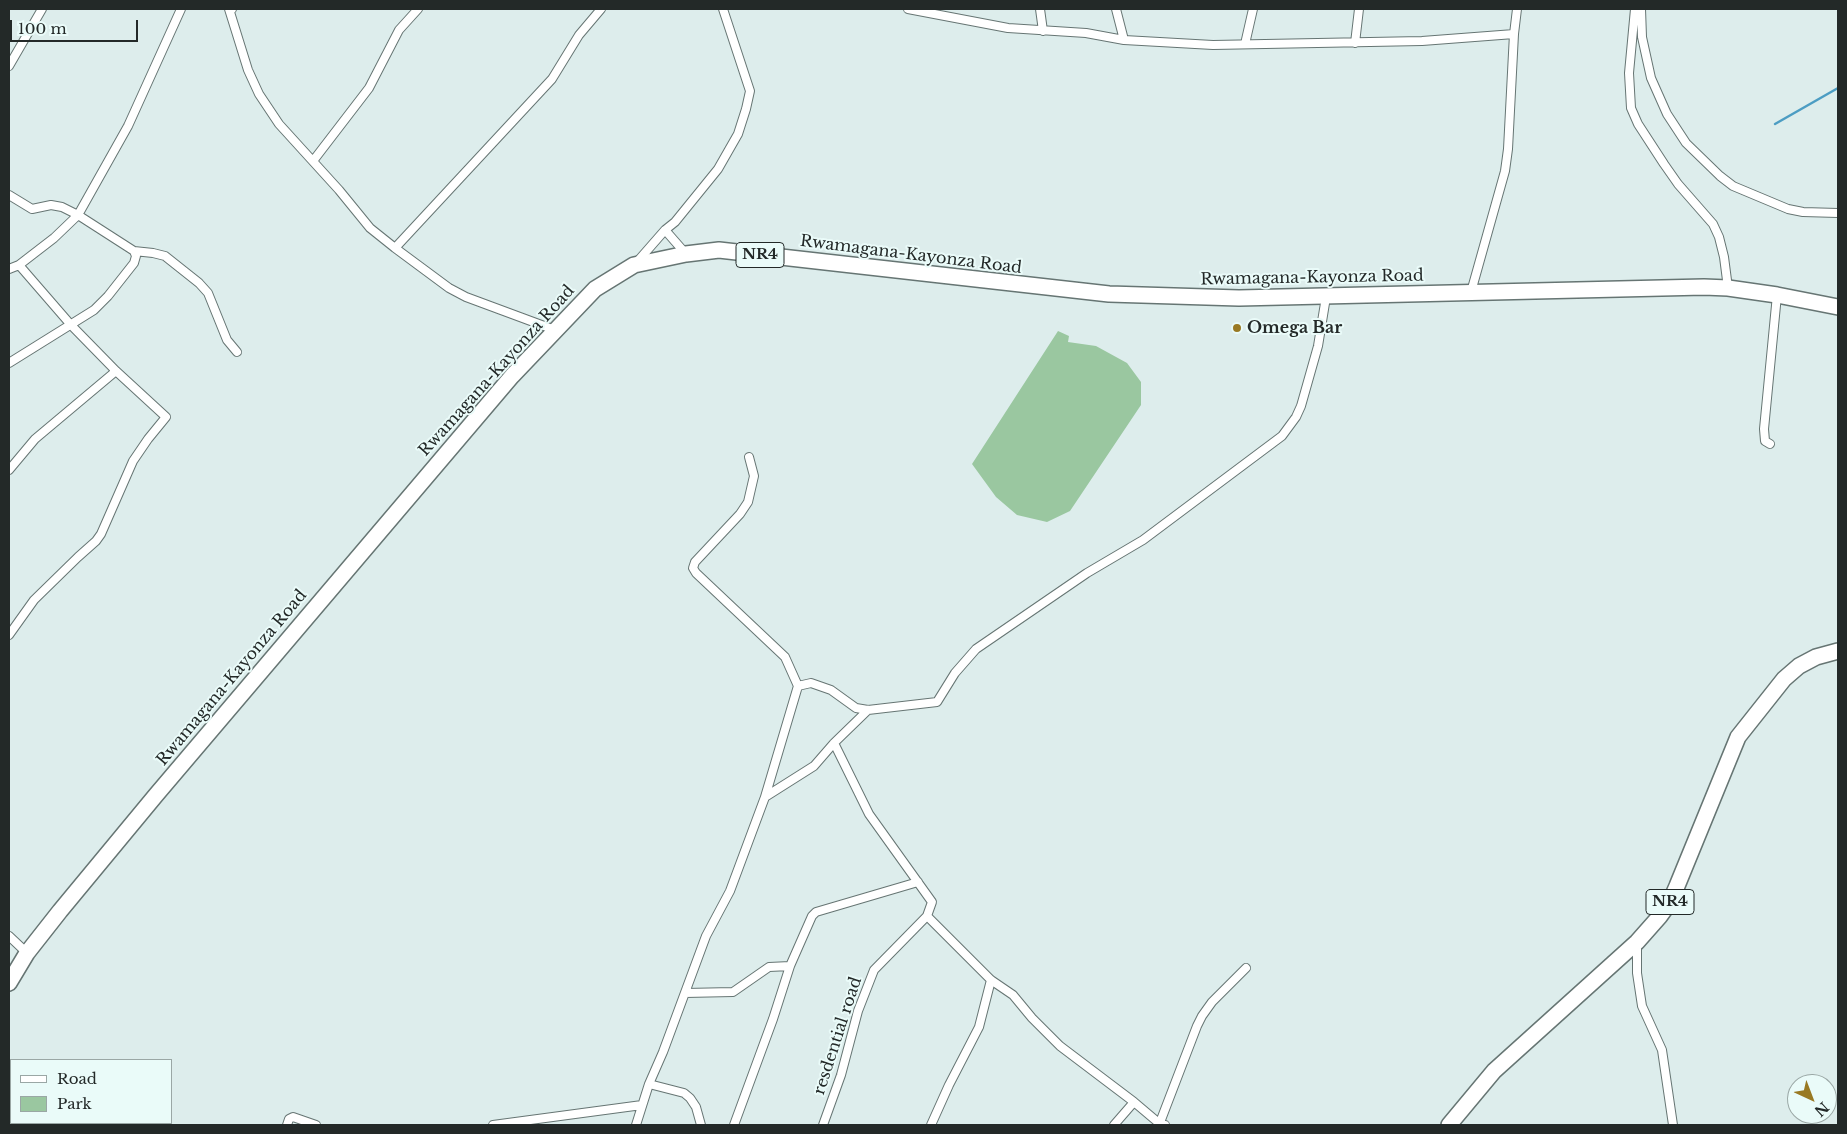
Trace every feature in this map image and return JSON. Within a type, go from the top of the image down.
[{"type":"highway","name":"Rwamagana-Kayonza Road","points":[[9,983],[27,953],[156,795],[512,376],[596,289],[634,265],[686,254],[719,250],[1109,294],[1194,298],[1326,298],[1471,292],[1728,288],[1838,306]]},
{"type":"highway","name":"NR4","points":[[1448,1125],[1494,1071],[1637,942],[1670,902],[1738,737],[1773,692],[1799,666],[1816,657],[1838,651]]},
{"type":"street","points":[[9,66],[42,9]]},
{"type":"street","points":[[9,268],[19,265],[54,238],[78,215],[128,126],[181,9]]},
{"type":"street","points":[[232,9],[229,9],[248,70],[259,94],[279,124],[370,228],[449,288],[466,297],[555,330]]},
{"type":"street","points":[[313,161],[370,88],[399,30],[418,9]]},
{"type":"street","points":[[394,248],[552,79],[579,35],[601,9]]},
{"type":"street","points":[[634,265],[675,222],[718,169],[738,134],[750,91],[723,9]]},
{"type":"street","points":[[908,9],[1008,28],[1086,33],[1124,40],[1213,45],[1422,41],[1514,34]]},
{"type":"street","points":[[1040,9],[1043,31]]},
{"type":"street","points":[[1117,9],[1124,40]]},
{"type":"street","points":[[1245,44],[1253,9]]},
{"type":"street","points":[[1355,43],[1359,9]]},
{"type":"street","points":[[1471,292],[1505,171],[1517,9]]},
{"type":"street","points":[[1635,9],[1629,73],[1629,95],[1632,108],[1638,124],[1664,164],[1678,184],[1713,224],[1719,237],[1724,257],[1728,288]]},
{"type":"street","points":[[1641,9],[1642,37],[1651,78],[1667,114],[1686,143],[1733,186],[1788,209],[1803,212],[1838,213]]},
{"type":"street","points":[[9,195],[32,209],[51,205],[62,207],[78,215],[134,251],[165,256],[199,283],[208,293],[227,340],[237,352]]},
{"type":"street","points":[[666,230],[686,254]]},
{"type":"street","points":[[9,363],[94,310],[108,296],[134,263],[136,256],[134,251]]},
{"type":"street","points":[[9,635],[34,600],[78,556],[96,541],[101,534],[134,461],[166,417],[116,371],[71,325],[19,265]]},
{"type":"street","points":[[1770,444],[1763,436],[1776,295]]},
{"type":"street","points":[[798,686],[811,683],[831,690],[856,708],[868,710],[937,702],[955,673],[976,649],[1087,573],[1143,540],[1282,436],[1296,417],[1301,406],[1318,346],[1326,298]]},
{"type":"street","points":[[9,470],[35,439],[116,371]]},
{"type":"street","points":[[636,1125],[649,1084],[706,936],[730,891],[765,797],[798,686],[785,658],[728,605],[693,568],[695,562],[740,514],[748,502],[754,476],[749,457]]},
{"type":"street","points":[[765,797],[814,766],[834,743],[868,710]]},
{"type":"street","points":[[834,743],[869,814],[932,902],[927,916],[991,980],[1013,996],[1060,1046],[1161,1125],[1202,1016],[1212,1002],[1246,968]]},
{"type":"street","points":[[734,1125],[774,1019],[790,966],[809,920],[816,912],[918,882]]},
{"type":"street","name":"resdential road","points":[[823,1125],[841,1075],[858,1011],[874,970],[927,916]]},
{"type":"street","points":[[9,936],[27,953]]},
{"type":"street","points":[[1637,942],[1637,973],[1642,1006],[1662,1050],[1673,1125]]},
{"type":"street","points":[[685,994],[733,992],[769,967],[790,966]]},
{"type":"street","points":[[931,1125],[978,1026],[991,980]]},
{"type":"street","points":[[649,1084],[684,1093],[696,1107],[701,1125]]},
{"type":"street","points":[[1114,1125],[1134,1102]]},
{"type":"street","points":[[493,1125],[642,1105]]},
{"type":"street","points":[[287,1125],[289,1119],[293,1117],[316,1125]]},
{"type":"green space","points":[[1058,331],[1069,336],[1068,342],[1096,346],[1127,363],[1141,382],[1141,405],[1070,511],[1047,522],[1017,515],[996,497],[972,464]]},
{"type":"waterway","points":[[1775,124],[1838,88]]},
{"type":"place","name":"Omega Bar","points":[[1237,328]]}]
